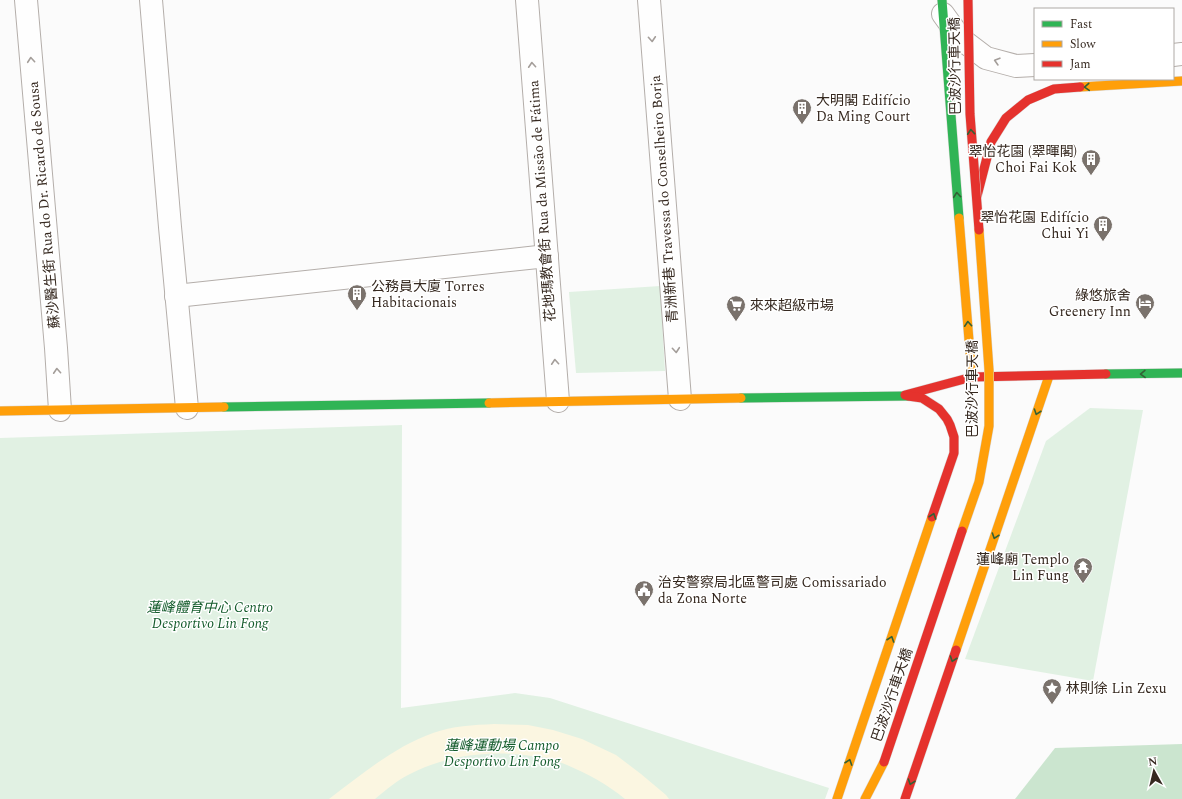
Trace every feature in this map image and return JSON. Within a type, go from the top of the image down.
[{"type":"main road","name":"巴波沙行車天橋","points":[[884,762],[979,482],[989,426],[989,370],[970,114],[968,0]]},
{"type":"main road","points":[[943,7],[972,377]]},
{"type":"main road","points":[[976,199],[991,142],[1006,118],[1028,100],[1054,89],[1182,80]]},
{"type":"main road","points":[[904,396],[972,377],[1182,373]]},
{"type":"main road","points":[[905,799],[1049,376]]},
{"type":"main road","points":[[0,411],[680,399],[904,396],[921,398],[936,407],[948,419],[954,436],[954,453],[837,799]]},
{"type":"main road","points":[[879,792],[884,762]]},
{"type":"main road","points":[[865,799],[884,762]]},
{"type":"street","name":"蘇沙醫生街 Rua do Dr. Ricardo de Sousa","points":[[26,0],[60,410]]},
{"type":"street","points":[[152,0],[170,227],[187,408]]},
{"type":"street","name":"花地瑪教會街 Rua da Missão de Fátima","points":[[527,0],[558,401]]},
{"type":"street","name":"青洲新巷 Travessa do Conselheiro Borja","points":[[648,0],[680,399]]},
{"type":"street","points":[[943,7],[960,39],[986,58],[1016,66],[1034,65]]},
{"type":"street","points":[[176,296],[547,256]]},
{"type":"green space","points":[[660,286],[665,371],[576,373],[569,292]]},
{"type":"green space","points":[[1090,408],[1143,410],[1093,681],[965,659],[1046,441]]},
{"type":"green space","name":"蓮峰體育中心 Centro Desportivo Lin Fong","points":[[402,425],[401,708],[515,693],[550,698],[829,788],[825,799],[0,799],[0,438]]},
{"type":"green space","points":[[1182,744],[1182,799],[1015,799],[1055,748]]},
{"type":"sand","points":[[494,724],[528,725],[553,730],[582,739],[616,755],[641,774],[669,799],[625,799],[597,780],[575,768],[548,758],[516,754],[485,754],[454,758],[424,768],[401,779],[375,799],[329,799],[392,753],[419,739],[433,733],[455,727]]},
{"type":"traffic: fast","points":[[942,0],[959,218]]},
{"type":"traffic: fast","points":[[1106,374],[1182,373]]},
{"type":"traffic: fast","points":[[741,398],[908,396]]},
{"type":"traffic: fast","points":[[224,407],[489,403]]},
{"type":"traffic: slow","points":[[1080,87],[1182,81]]},
{"type":"traffic: slow","points":[[959,218],[972,377]]},
{"type":"traffic: slow","points":[[962,531],[979,482],[989,426],[989,370],[979,230]]},
{"type":"traffic: slow","points":[[956,650],[1049,376]]},
{"type":"traffic: slow","points":[[489,403],[741,398]]},
{"type":"traffic: slow","points":[[0,411],[224,407]]},
{"type":"traffic: slow","points":[[837,799],[932,517]]},
{"type":"traffic: slow","points":[[865,799],[884,762]]},
{"type":"traffic: jam","points":[[968,0],[970,114],[979,230]]},
{"type":"traffic: jam","points":[[977,196],[991,142],[1006,118],[1028,100],[1054,89],[1080,87]]},
{"type":"traffic: jam","points":[[905,395],[972,377],[1106,374]]},
{"type":"traffic: jam","points":[[908,396],[922,398],[939,409],[947,419],[954,437],[954,453],[932,517]]},
{"type":"traffic: jam","points":[[884,762],[962,531]]},
{"type":"traffic: jam","points":[[905,799],[956,650]]},
{"type":"place","name":"大明閣 Edifício Da Ming Court","points":[[802,125]]},
{"type":"place","name":"翠怡花園 (翠暉閣) Choi Fai Kok","points":[[1091,176]]},
{"type":"place","name":"翠怡花園 Edifício Chui Yi","points":[[1103,242]]},
{"type":"place","name":"公務員大廈 Torres Habitacionais","points":[[357,311]]},
{"type":"place","name":"綠悠旅舍 Greenery Inn","points":[[1145,320]]},
{"type":"place","name":"來來超級市場","points":[[736,322]]},
{"type":"place","name":"蓮峰廟 Templo Lin Fung","points":[[1083,584]]},
{"type":"place","name":"治安警察局北區警司處 Comissariado da Zona Norte","points":[[644,607]]},
{"type":"place","name":"林則徐 Lin Zexu","points":[[1052,705]]},
{"type":"park label","name":"蓮峰運動場 Campo Desportivo Lin Fong","points":[[502,754]]}]
